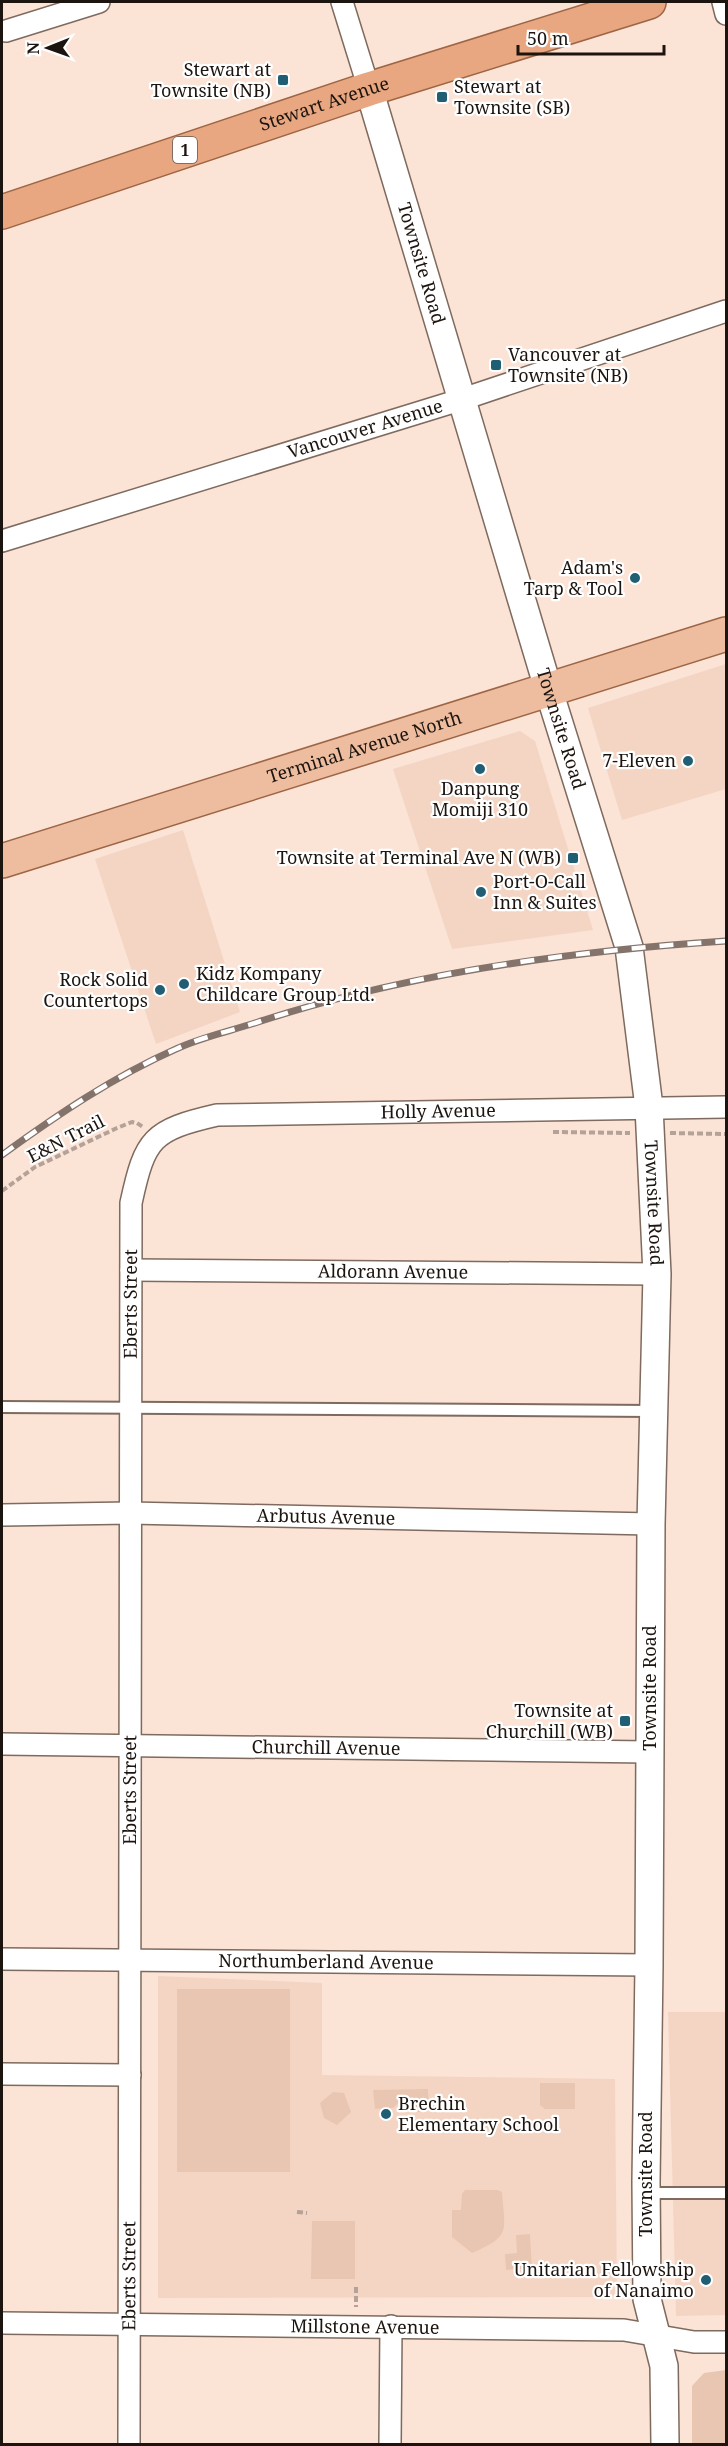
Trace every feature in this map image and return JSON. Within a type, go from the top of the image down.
[{"type":"highway","name":"Stewart Avenue","points":[[2,212],[369,89],[650,2]]},
{"type":"main road","name":"Terminal Avenue North","points":[[2,861],[726,634]]},
{"type":"street","points":[[6,31],[99,2]]},
{"type":"street","name":"Townsite Road","points":[[342,2],[548,688],[630,947],[649,1107],[657,1274],[651,1524],[646,2193],[647,2299],[664,2366],[665,2445]]},
{"type":"street","points":[[723,2],[726,14]]},
{"type":"street","name":"Vancouver Avenue","points":[[2,541],[463,399],[726,311]]},
{"type":"street","name":"Holly Avenue","points":[[149,1133],[217,1115],[726,1107]]},
{"type":"street","name":"Eberts Street","points":[[129,2445],[131,1203],[149,1133]]},
{"type":"street","name":"Aldorann Avenue","points":[[131,1270],[657,1274]]},
{"type":"street","name":"Arbutus Avenue","points":[[2,1515],[130,1513],[651,1524]]},
{"type":"street","name":"Churchill Avenue","points":[[2,1744],[650,1752]]},
{"type":"street","name":"Northumberland Avenue","points":[[2,1959],[649,1965]]},
{"type":"street","points":[[2,2074],[130,2075]]},
{"type":"street","name":"Millstone Avenue","points":[[2,2323],[624,2330],[694,2342],[726,2342]]},
{"type":"street","points":[[390,2445],[391,2326]]},
{"type":"lane","points":[[2,1407],[654,1411]]},
{"type":"lane","points":[[646,2193],[726,2193]]},
{"type":"path","name":"E&N Trail","points":[[2,1191],[35,1167],[132,1122],[137,1123],[149,1133]]},
{"type":"path","points":[[297,2212],[307,2212]]},
{"type":"shaded area","points":[[726,664],[726,789],[622,820],[588,708]]},
{"type":"shaded area","points":[[520,731],[535,741],[593,930],[452,949],[393,769]]},
{"type":"shaded area","points":[[183,830],[240,1012],[156,1044],[95,859]]},
{"type":"shaded area","name":"Brechin Elementary School","points":[[158,1976],[322,1983],[322,2075],[615,2079],[617,2297],[158,2298]]},
{"type":"shaded area","points":[[177,1989],[290,1989],[290,2172],[177,2172]]},
{"type":"shaded area","points":[[668,2012],[726,2012],[726,2315],[676,2316]]},
{"type":"shaded area","points":[[540,2083],[575,2083],[575,2109],[545,2109],[540,2105]]},
{"type":"shaded area","points":[[428,2089],[429,2109],[424,2112],[410,2112],[400,2101],[393,2108],[375,2109],[373,2090]]},
{"type":"shaded area","points":[[333,2092],[344,2093],[351,2112],[337,2125],[324,2118],[320,2103]]},
{"type":"shaded area","points":[[465,2190],[502,2192],[503,2231],[494,2242],[472,2253],[452,2237],[452,2210],[461,2210],[462,2194]]},
{"type":"shaded area","points":[[312,2221],[355,2221],[355,2279],[311,2279]]},
{"type":"shaded area","points":[[530,2234],[532,2268],[506,2270],[505,2254],[517,2253],[516,2235]]},
{"type":"shaded area","points":[[726,2370],[726,2444],[692,2444],[692,2386],[704,2373]]},
{"type":"railway","points":[[2,1155],[86,1098],[153,1060],[196,1041],[315,1005],[431,977],[489,967],[608,951],[726,941]]},
{"type":"place","name":"Stewart at Townsite (NB)","points":[[283,80]]},
{"type":"place","name":"Stewart at Townsite (SB)","points":[[442,97]]},
{"type":"place","name":"Vancouver at Townsite (NB)","points":[[496,365]]},
{"type":"place","name":"Adam's Tarp & Tool","points":[[635,578]]},
{"type":"place","name":"7-Eleven","points":[[688,761]]},
{"type":"place","name":"Danpung Momiji 310","points":[[480,769]]},
{"type":"place","name":"Townsite at Terminal Ave N (WB)","points":[[573,858]]},
{"type":"place","name":"Port-O-Call Inn & Suites","points":[[481,892]]},
{"type":"place","name":"Kidz Kompany Childcare Group Ltd.","points":[[184,984]]},
{"type":"place","name":"Rock Solid Countertops","points":[[160,990]]},
{"type":"place","name":"Townsite at Churchill (WB)","points":[[625,1721]]},
{"type":"place","name":"Brechin Elementary School","points":[[386,2114]]},
{"type":"place","name":"Unitarian Fellowship of Nanaimo","points":[[706,2280]]}]
